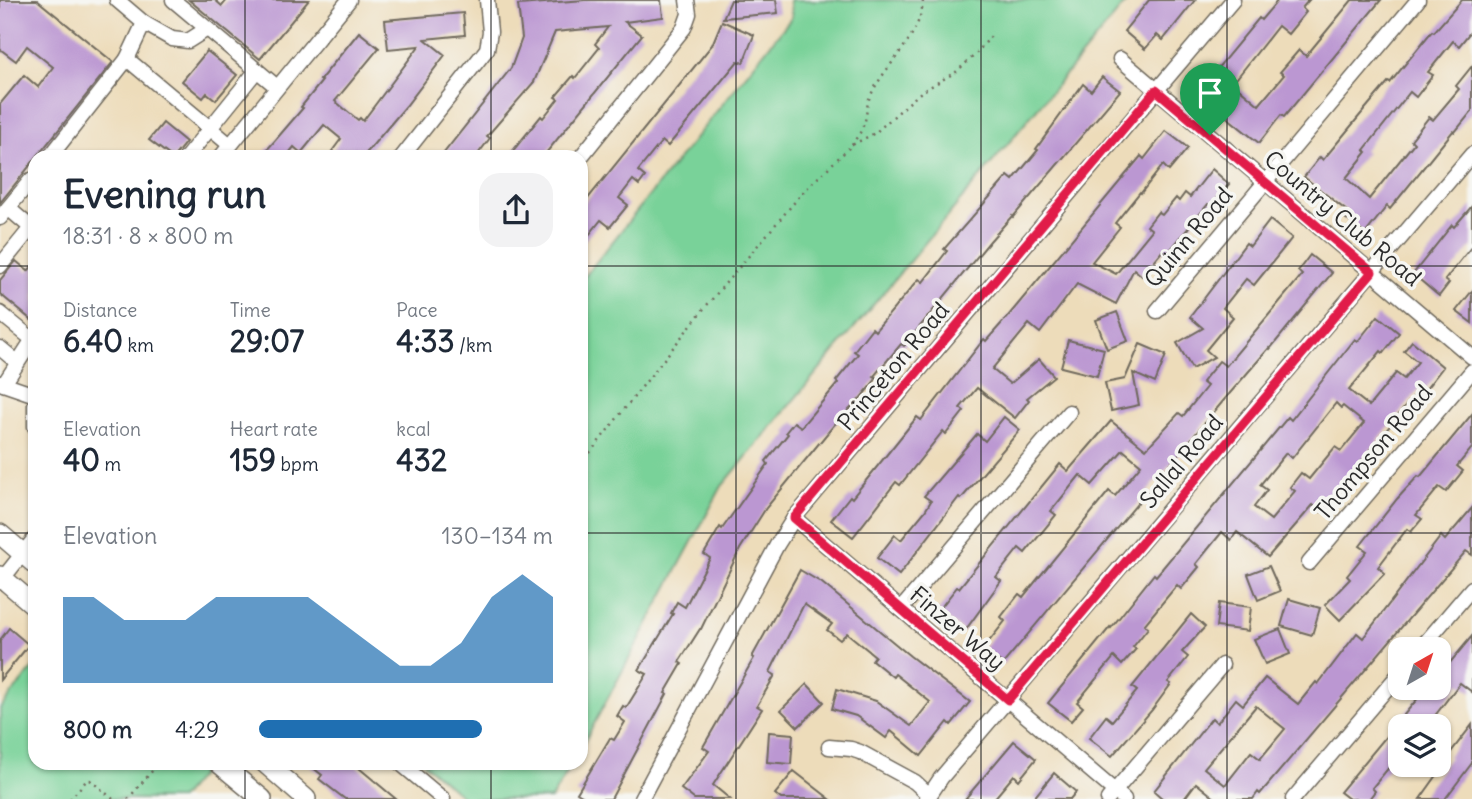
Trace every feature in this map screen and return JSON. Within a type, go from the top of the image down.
[{"type":"main road","points":[[0,534],[28,550]]},
{"type":"main road","points":[[1,579],[28,600]]},
{"type":"main road","points":[[227,770],[262,799]]},
{"type":"main road","points":[[273,770],[306,799]]},
{"type":"street","points":[[117,0],[144,23],[172,39],[188,41],[207,29]]},
{"type":"street","points":[[173,0],[278,87]]},
{"type":"street","points":[[226,150],[349,0]]},
{"type":"street","points":[[407,150],[487,49],[490,32],[487,0]]},
{"type":"street","points":[[586,150],[684,28],[689,14],[687,0]]},
{"type":"street","name":"Princeton Road","points":[[644,798],[794,518],[1233,0]]},
{"type":"street","name":"Quinn Road","points":[[1157,311],[1264,180],[1418,0]]},
{"type":"street","points":[[55,150],[128,59],[144,23]]},
{"type":"street","points":[[128,59],[230,145]]},
{"type":"street","name":"Country Club Road","points":[[1119,59],[1472,357]]},
{"type":"street","points":[[192,150],[257,71]]},
{"type":"street","name":"Sallal Road","points":[[928,797],[1472,154]]},
{"type":"street","points":[[28,187],[4,213],[28,226]]},
{"type":"street","points":[[0,265],[28,234]]},
{"type":"street","points":[[0,313],[28,334]]},
{"type":"street","points":[[28,346],[2,384],[28,393]]},
{"type":"street","points":[[0,348],[17,362]]},
{"type":"street","name":"Thompson Road","points":[[1309,563],[1472,371]]},
{"type":"street","points":[[901,609],[1069,412]]},
{"type":"street","name":"Finzer Way","points":[[794,518],[1116,796]]},
{"type":"street","points":[[1,579],[28,555]]},
{"type":"street","points":[[1430,637],[1472,588]]},
{"type":"street","points":[[1116,796],[1222,665]]},
{"type":"street","points":[[1293,799],[1388,687]]},
{"type":"street","points":[[829,747],[860,752],[915,782],[928,797]]},
{"type":"street","points":[[408,770],[443,799]]},
{"type":"path","points":[[588,455],[702,310],[804,191],[852,145],[863,126],[869,101],[885,71],[923,15],[923,0]]},
{"type":"path","points":[[852,145],[875,134],[920,92],[956,72],[991,36]]},
{"type":"path","points":[[128,799],[153,770]]},
{"type":"path","points":[[70,799],[90,780],[113,799]]},
{"type":"green space","points":[[789,0],[1128,0],[722,486],[588,735],[588,272],[792,17]]},
{"type":"green space","points":[[28,674],[28,770],[197,770],[201,774],[180,799],[0,799],[0,708]]},
{"type":"green space","points":[[431,770],[569,770],[551,799],[465,799]]},
{"type":"building","points":[[0,0],[37,0],[113,62],[42,150],[28,150],[28,168],[0,203],[0,104],[24,75],[38,87],[53,67],[27,46],[16,61],[0,49]]},
{"type":"building","points":[[189,0],[215,0],[222,6],[227,0],[309,0],[260,59]]},
{"type":"building","points":[[585,0],[661,0],[663,17],[625,22],[642,35],[549,150],[513,150],[558,99],[555,97],[573,76],[575,78],[599,48],[595,44],[608,27],[555,32],[534,82],[487,136],[490,138],[481,150],[446,150],[511,68],[522,38],[518,5]]},
{"type":"building","points":[[731,0],[776,0],[778,13],[723,18]]},
{"type":"building","points":[[1149,0],[1195,0],[1163,40],[1157,35],[1145,49],[1124,31]]},
{"type":"building","points":[[1278,0],[1309,0],[1302,8],[1306,12],[1288,34],[1278,26],[1233,83],[1259,105],[1284,75],[1280,72],[1299,50],[1306,56],[1352,0],[1381,0],[1284,117],[1281,115],[1259,143],[1197,93],[1259,18],[1261,20]]},
{"type":"building","points":[[1462,0],[1472,0],[1472,30],[1459,46],[1453,41],[1428,72],[1433,75],[1416,97],[1410,92],[1364,150],[1367,152],[1346,178],[1369,199],[1414,143],[1411,140],[1429,117],[1433,120],[1459,89],[1456,86],[1472,66],[1472,111],[1390,209],[1387,206],[1365,234],[1344,217],[1348,212],[1304,177],[1320,157],[1323,160],[1432,31],[1434,32]]},
{"type":"building","points":[[463,13],[465,35],[425,39],[445,55],[369,150],[333,150],[341,139],[324,125],[303,150],[294,147],[292,150],[267,150],[303,108],[301,107],[322,81],[320,80],[359,32],[379,48],[335,101],[363,121],[419,46],[388,49],[385,20]]},
{"type":"building","points":[[722,21],[754,35],[743,63],[738,61],[668,146],[662,141],[638,171],[645,177],[639,185],[633,180],[619,198],[628,205],[610,227],[601,220],[588,236],[588,198],[712,45]]},
{"type":"building","points":[[207,51],[237,75],[216,100],[207,93],[203,98],[182,81]]},
{"type":"building","points":[[1102,77],[1120,91],[990,241],[904,346],[901,344],[874,376],[877,378],[859,400],[834,425],[766,508],[740,549],[701,629],[679,662],[682,664],[611,799],[587,799],[577,793],[610,738],[614,740],[625,722],[617,716],[623,706],[626,708],[647,674],[639,670],[673,614],[671,613],[677,602],[685,607],[710,558],[704,554],[720,527],[722,529],[768,464],[766,461],[788,434],[786,432],[794,422],[801,427],[838,383],[836,381],[858,354],[854,351],[872,328],[875,331],[919,279],[923,282],[947,251],[944,249],[1008,176],[1013,180],[1038,150],[1036,149],[1083,84],[1091,91]]},
{"type":"building","points":[[163,123],[186,142],[180,150],[162,150],[149,140]]},
{"type":"building","points":[[1166,131],[1188,148],[1169,171],[1163,165],[1140,192],[1115,223],[1120,227],[1092,262],[1116,274],[1152,230],[1147,226],[1158,212],[1162,215],[1176,198],[1179,201],[1185,193],[1190,197],[1212,169],[1229,184],[1211,206],[1208,204],[1167,254],[1163,250],[1142,276],[1134,269],[1116,304],[1077,284],[1040,333],[1029,324],[992,369],[1010,384],[1039,359],[1054,376],[1027,398],[1029,400],[1015,418],[977,388],[960,408],[964,411],[946,434],[943,431],[900,485],[896,482],[853,537],[831,520],[917,417],[921,420],[984,339],[986,341],[1009,315],[1141,156],[1144,159]]},
{"type":"building","points":[[1472,206],[1472,246],[1445,280],[1449,283],[1439,296],[1413,274],[1452,225],[1454,227]]},
{"type":"building","points":[[1270,220],[1292,238],[1254,285],[1246,279],[1223,308],[1233,317],[1206,350],[1214,357],[1192,369],[1177,343],[1203,328],[1190,317],[1246,243],[1250,246]]},
{"type":"building","points":[[1310,255],[1332,273],[1003,664],[983,649],[1005,621],[1001,617],[1019,594],[1023,597],[1109,491],[1115,496],[1141,465],[1123,450],[1092,485],[1080,475],[1051,511],[1056,515],[1025,553],[1019,548],[996,577],[1001,581],[964,632],[938,611],[1060,464],[1068,471],[1111,421],[1146,449],[1179,413],[1183,416],[1207,386],[1202,382],[1219,361],[1226,366],[1302,275],[1298,271]]},
{"type":"building","points":[[16,261],[28,271],[28,317],[0,294],[0,280]]},
{"type":"building","points":[[1472,291],[1472,323],[1456,311]]},
{"type":"building","points":[[1117,312],[1128,341],[1107,349],[1096,320]]},
{"type":"building","points":[[1378,316],[1399,333],[1349,390],[1369,406],[1396,373],[1404,379],[1418,362],[1404,351],[1412,341],[1443,367],[1425,390],[1421,387],[1321,512],[1313,505],[1268,557],[1237,532],[1231,540],[1222,532],[1196,564],[1199,567],[1181,589],[1177,585],[1144,625],[1148,628],[1133,647],[1136,649],[1122,665],[1114,657],[1077,702],[1083,707],[1071,721],[1048,703],[1288,417],[1291,420],[1355,339],[1358,341]],"holes":[[[1336,403],[1341,408],[1343,406],[1364,423],[1341,451],[1335,447],[1309,479],[1301,473],[1290,487],[1295,491],[1271,520],[1254,507],[1267,490],[1260,485],[1286,453],[1292,458]]]},
{"type":"building","points":[[1068,340],[1104,349],[1097,376],[1061,367]]},
{"type":"building","points":[[1140,344],[1166,355],[1155,383],[1133,373],[1139,405],[1111,411],[1105,383],[1125,379]]},
{"type":"building","points":[[1472,414],[1472,448],[1457,466],[1463,471],[1446,492],[1439,487],[1416,515],[1422,519],[1411,532],[1407,529],[1378,567],[1385,573],[1340,620],[1325,605],[1350,579],[1347,576],[1367,551],[1360,546],[1397,499],[1418,476],[1420,477]]},
{"type":"building","points":[[1004,417],[1020,430],[961,499],[959,497],[899,575],[877,558],[895,535],[901,540],[925,511],[931,501],[924,496],[977,434],[985,441]]},
{"type":"building","points":[[1472,508],[1472,555],[1466,551],[1393,637],[1388,637],[1388,643],[1260,794],[1258,792],[1253,799],[1216,799],[1196,783],[1184,799],[1163,799],[1154,791],[1212,718],[1217,723],[1236,699],[1243,705],[1265,678],[1298,704],[1316,682],[1318,684],[1357,633],[1363,638],[1441,536],[1445,540]],"holes":[[[1256,706],[1285,729],[1260,759],[1251,752],[1225,785],[1204,768]]]},
{"type":"building","points":[[1269,566],[1280,591],[1258,600],[1248,574]]},
{"type":"building","points":[[800,570],[822,583],[970,702],[951,725],[948,722],[921,756],[891,731],[886,738],[856,716],[832,709],[837,689],[876,701],[911,726],[930,702],[895,674],[893,677],[872,660],[875,656],[847,633],[840,640],[827,630],[832,624],[804,604],[770,672],[775,675],[757,706],[762,709],[713,785],[730,799],[694,799],[681,789],[709,751],[703,747]]},
{"type":"building","points":[[1289,599],[1320,608],[1312,635],[1281,626]]},
{"type":"building","points":[[1219,603],[1251,607],[1248,631],[1216,627]]},
{"type":"building","points":[[1191,614],[1205,627],[1182,652],[1188,657],[1168,682],[1171,684],[1112,756],[1089,738],[1106,716],[1112,721],[1137,691],[1132,687]]},
{"type":"building","points":[[9,628],[28,646],[0,680],[0,640]]},
{"type":"building","points":[[1280,629],[1290,654],[1265,664],[1254,639]]},
{"type":"building","points":[[1472,636],[1472,692],[1460,683],[1451,695],[1451,661]]},
{"type":"building","points":[[807,684],[824,702],[798,727],[781,710]]},
{"type":"building","points":[[1416,700],[1447,700],[1436,714],[1405,714]]},
{"type":"building","points":[[1472,725],[1472,763],[1445,799],[1420,799],[1436,777],[1451,777],[1451,752]]},
{"type":"building","points":[[769,732],[793,734],[791,764],[767,762]]},
{"type":"building","points":[[1388,734],[1388,769],[1372,788],[1375,791],[1369,799],[1349,799],[1340,792]]},
{"type":"building","points":[[1014,741],[1036,759],[1019,780],[1014,775],[994,799],[965,799]]},
{"type":"building","points":[[316,770],[361,770],[396,799],[345,799],[319,779],[322,775]]},
{"type":"building","points":[[794,771],[830,799],[781,799],[775,794]]},
{"type":"building","points":[[1054,773],[1076,792],[1070,799],[1033,799]]},
{"type":"route","points":[[1156,90],[1210,135],[1372,272],[1008,700],[794,518],[1156,90]]}]
